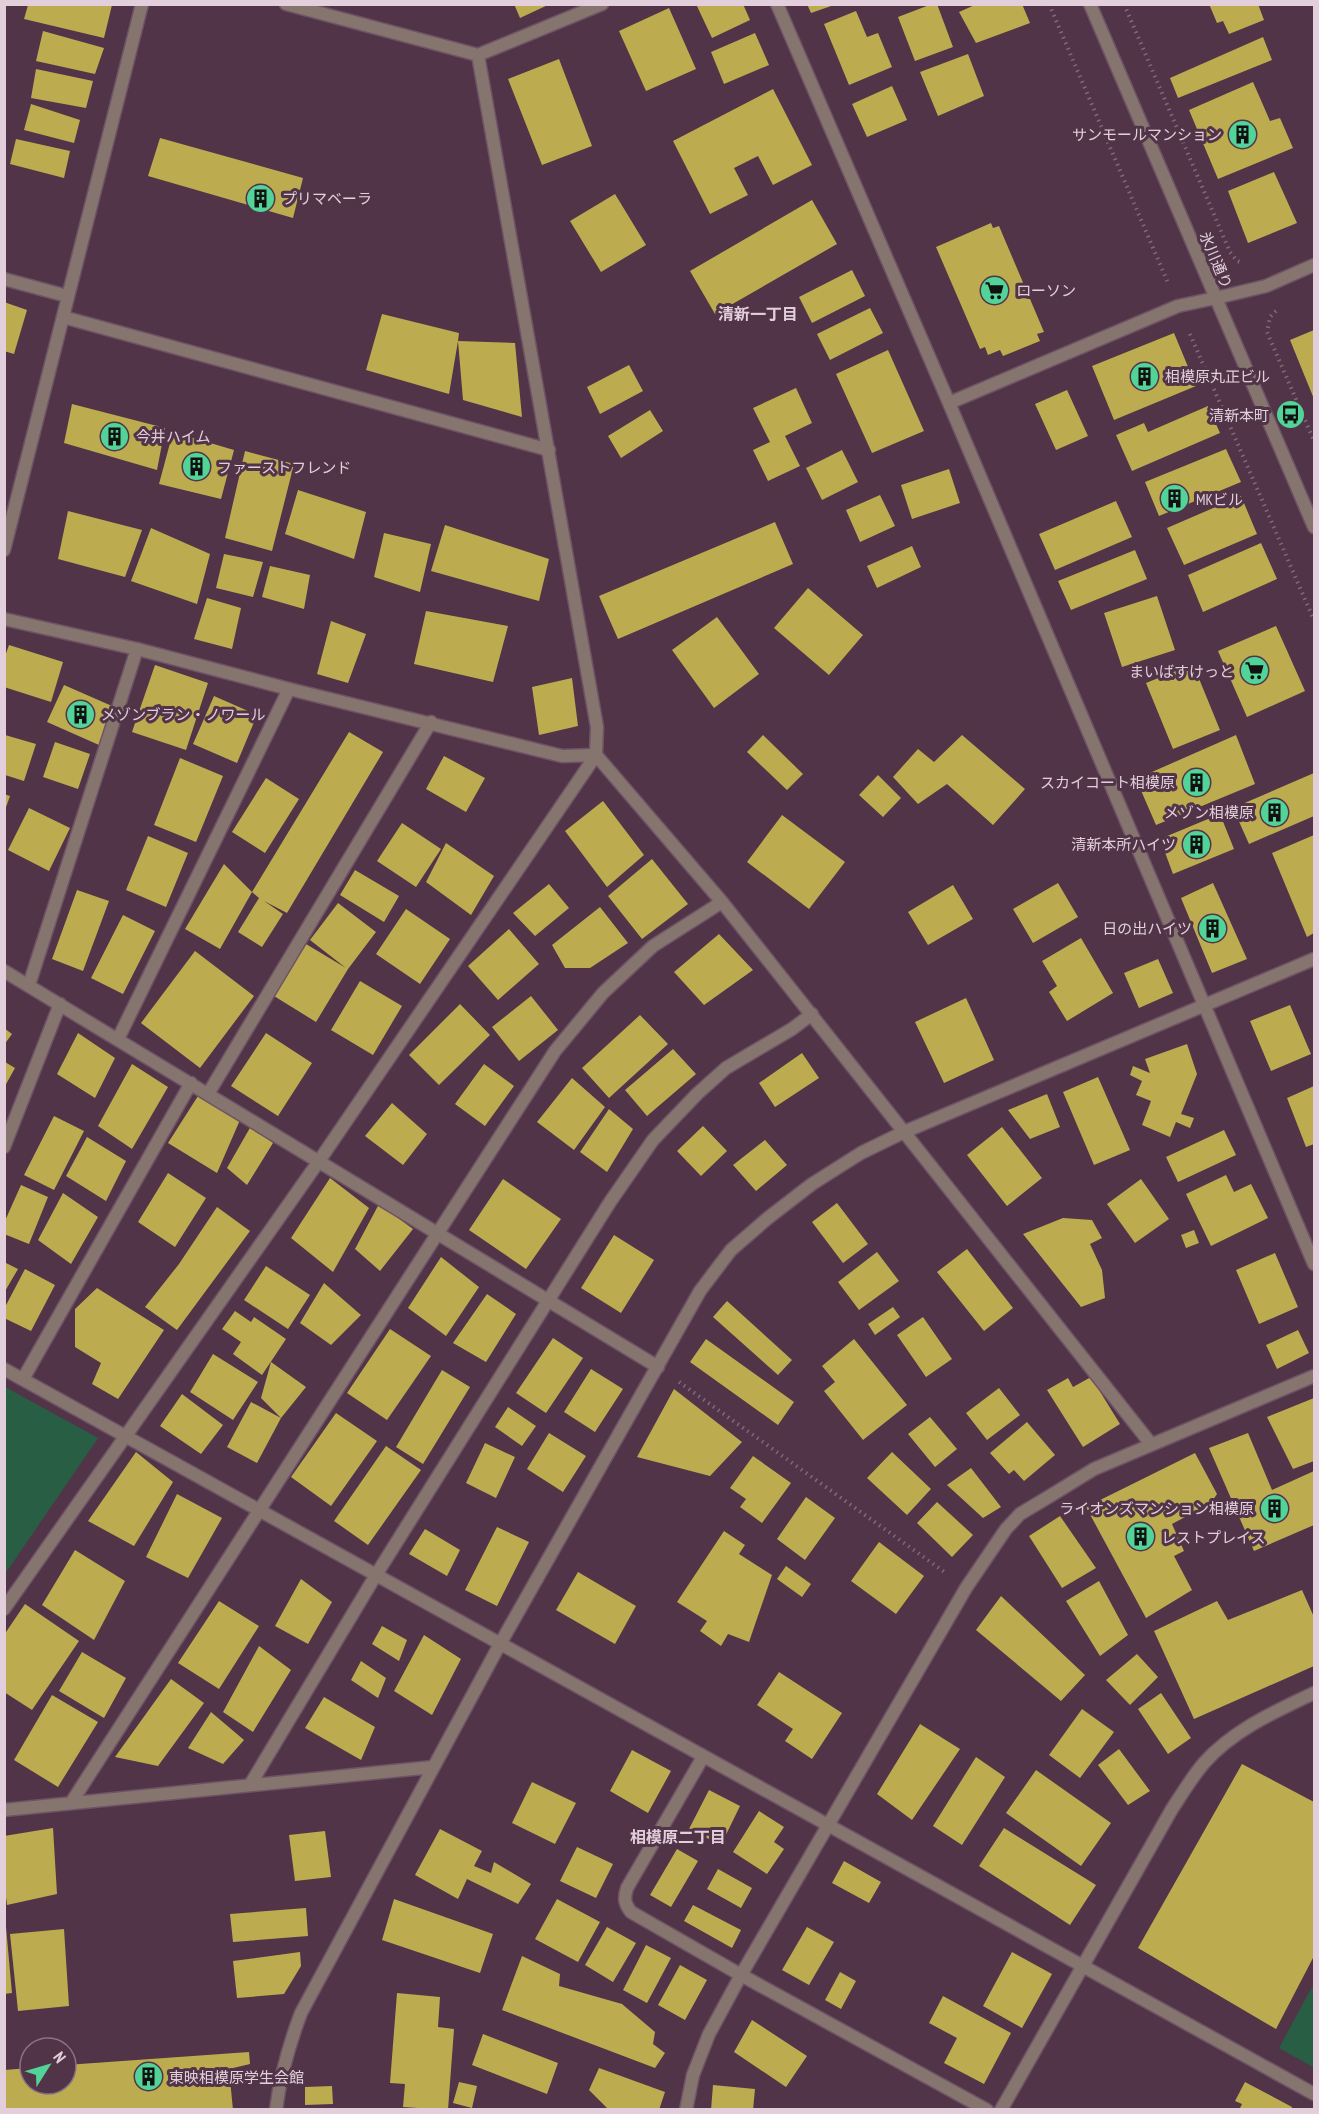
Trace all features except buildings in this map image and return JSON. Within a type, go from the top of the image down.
[{"type":"street","points":[[4,550],[142,4]]},
{"type":"street","points":[[286,4],[478,55],[602,4]]},
{"type":"street","points":[[777,4],[1206,1005],[1314,1264]]},
{"type":"street","name":"氷川通り","points":[[1090,4],[1314,527]]},
{"type":"street","points":[[4,1610],[319,1161],[596,754],[597,727],[478,55]]},
{"type":"street","points":[[949,403],[1178,306],[1266,286],[1314,265]]},
{"type":"street","points":[[4,279],[67,296]]},
{"type":"street","points":[[63,317],[549,450]]},
{"type":"street","points":[[4,619],[562,756],[596,754]]},
{"type":"street","points":[[29,985],[137,650]]},
{"type":"street","points":[[118,1039],[289,689]]},
{"type":"street","points":[[208,1094],[431,722]]},
{"type":"street","points":[[596,754],[722,902],[1151,1444]]},
{"type":"street","points":[[71,1803],[555,1051],[603,993],[653,946],[722,902]]},
{"type":"street","points":[[276,2109],[279,2082],[301,2013],[500,1644],[700,1291],[731,1250],[812,1184],[861,1153],[904,1132],[1314,959]]},
{"type":"street","points":[[4,970],[658,1367]]},
{"type":"street","points":[[4,1147],[60,1004]]},
{"type":"street","points":[[250,1785],[376,1575],[610,1202],[653,1140],[697,1094],[726,1068],[792,1029],[812,1014]]},
{"type":"street","points":[[22,1379],[190,1083]]},
{"type":"street","points":[[4,1369],[703,1758],[1314,2094]]},
{"type":"street","points":[[686,2109],[693,2075],[709,2034],[741,1975],[966,1588],[1006,1529],[1020,1514],[1094,1469],[1314,1376]]},
{"type":"street","points":[[1001,2109],[1172,1809],[1203,1764],[1224,1743],[1238,1734],[1277,1711],[1314,1694]]},
{"type":"street","points":[[703,1758],[627,1888],[626,1905],[631,1912],[741,1975],[987,2109]]},
{"type":"street","points":[[4,1810],[433,1767]]},
{"type":"path","points":[[1049,4],[1168,284]]},
{"type":"path","points":[[1124,4],[1230,252],[1237,261],[1246,264]]},
{"type":"path","points":[[1273,303],[1276,311],[1270,317],[1267,332],[1314,441]]},
{"type":"path","points":[[1190,334],[1314,620]]},
{"type":"path","points":[[658,1367],[966,1588]]},
{"type":"green space","points":[[5,1387],[98,1438],[5,1574]]},
{"type":"green space","points":[[1312,1987],[1314,1988],[1313,2067],[1279,2048]]},
{"type":"place","name":"サンモールマンション","points":[[1243,134]]},
{"type":"place","name":"プリマベーラ","points":[[261,198]]},
{"type":"place","name":"ローソン","points":[[995,290]]},
{"type":"place","name":"相模原丸正ビル","points":[[1144,376]]},
{"type":"place","name":"清新本町","points":[[1290,415]]},
{"type":"place","name":"今井ハイム","points":[[115,436]]},
{"type":"place","name":"ファーストフレンド","points":[[196,467]]},
{"type":"place","name":"MKビル","points":[[1175,499]]},
{"type":"place","name":"まいばすけっと","points":[[1255,671]]},
{"type":"place","name":"メゾンブラン・ノワール","points":[[80,714]]},
{"type":"place","name":"スカイコート相模原","points":[[1196,782]]},
{"type":"place","name":"メゾン相模原","points":[[1275,812]]},
{"type":"place","name":"清新本所ハイツ","points":[[1197,844]]},
{"type":"place","name":"日の出ハイツ","points":[[1213,928]]},
{"type":"place","name":"ライオンズマンション相模原","points":[[1275,1508]]},
{"type":"place","name":"レストプレイス","points":[[1140,1537]]},
{"type":"place","name":"東映相模原学生会館","points":[[148,2077]]},
{"type":"district","name":"清新一丁目","points":[[758,314]]},
{"type":"district","name":"相模原二丁目","points":[[678,1837]]}]
